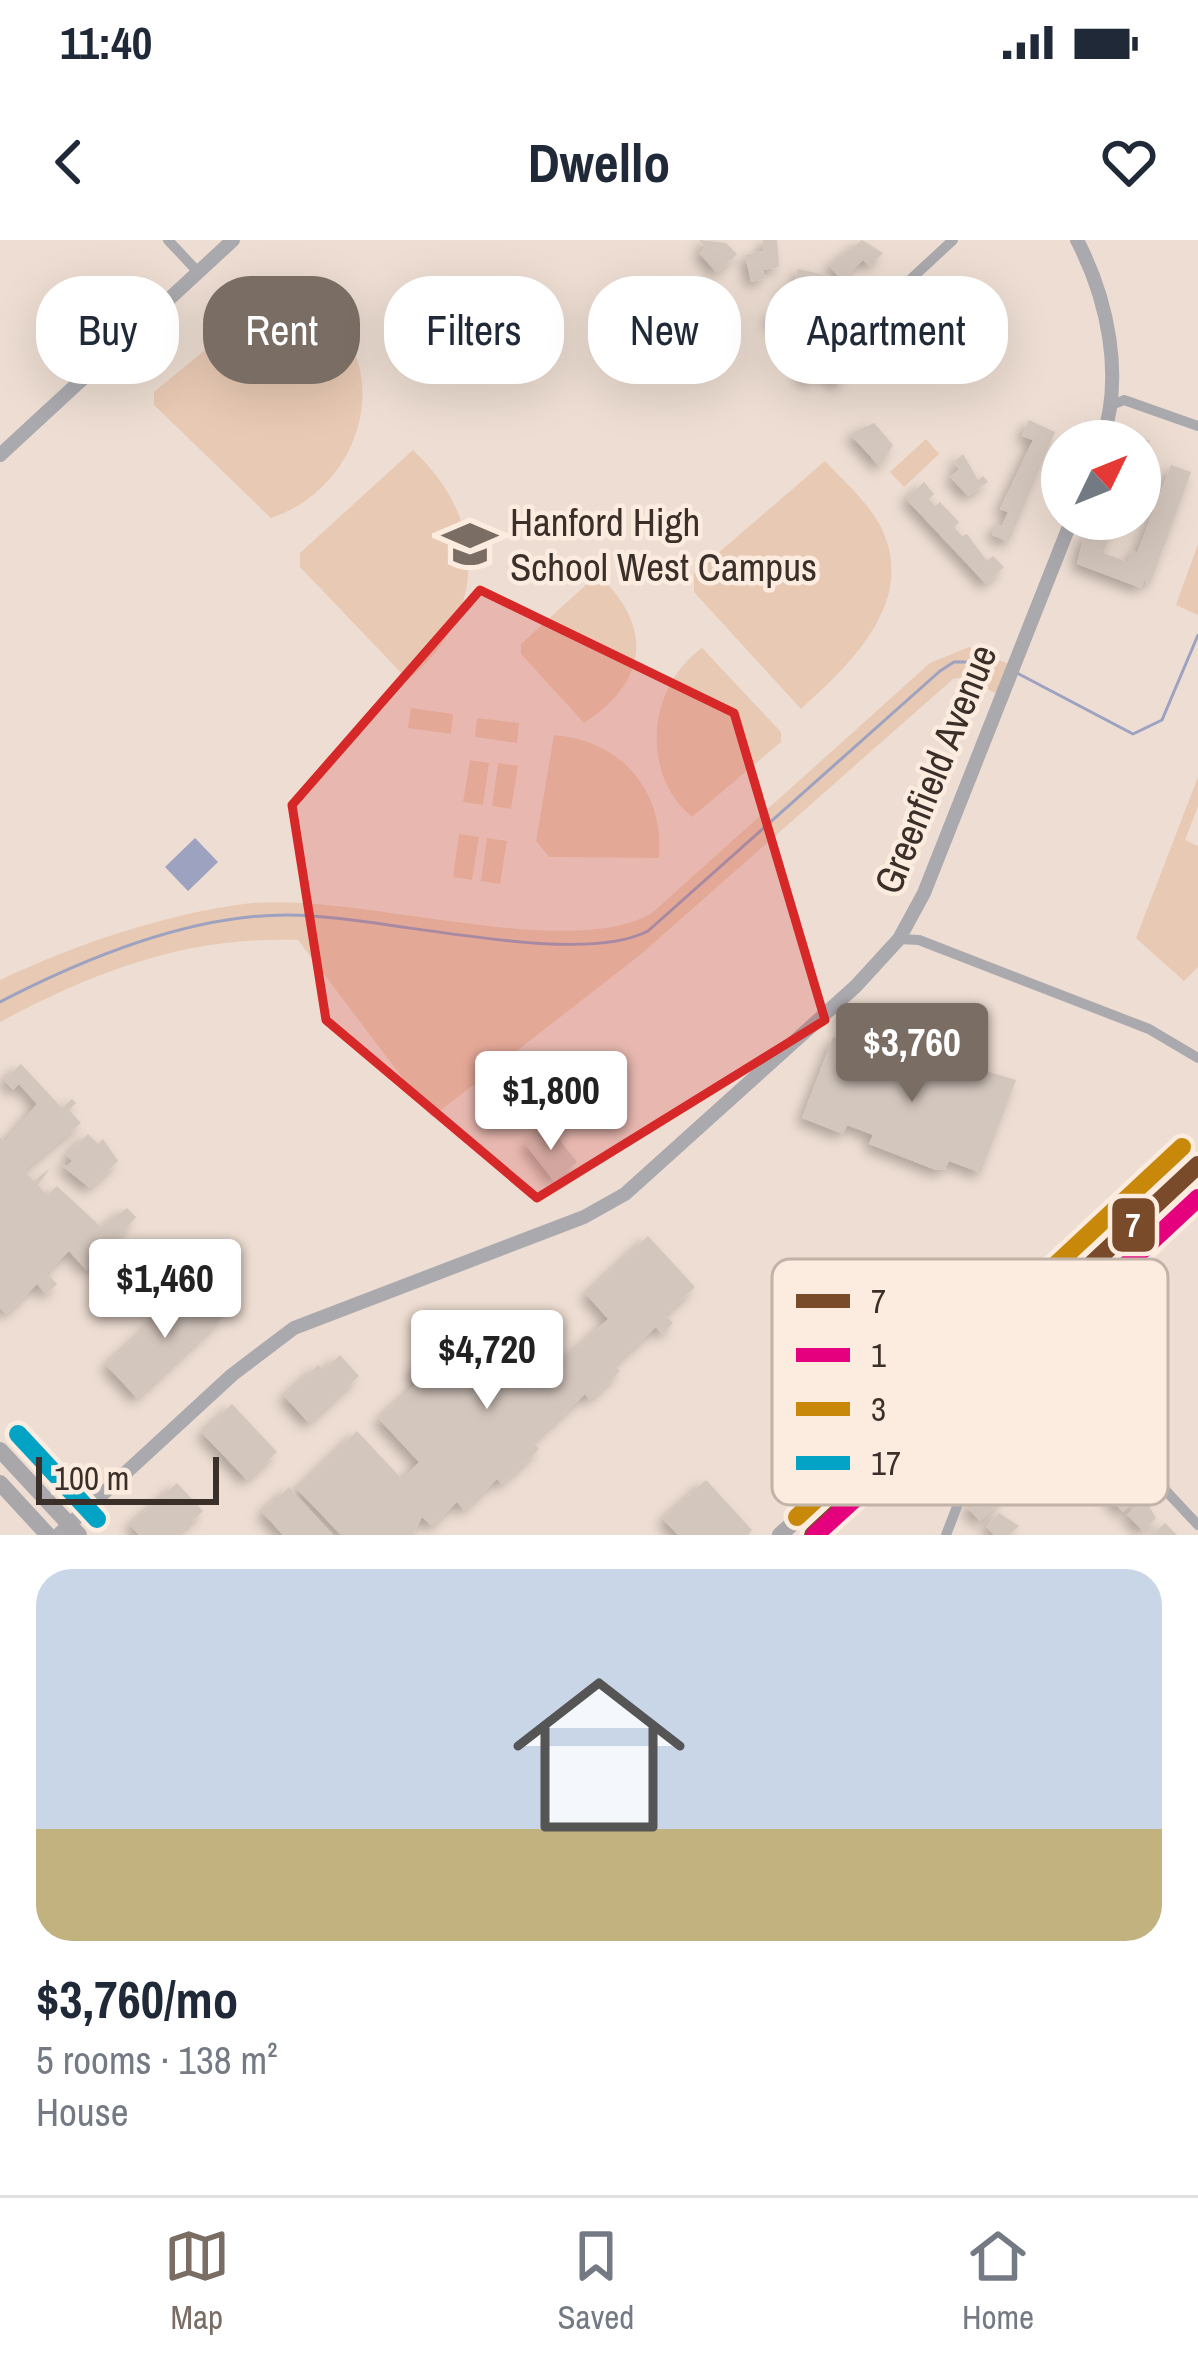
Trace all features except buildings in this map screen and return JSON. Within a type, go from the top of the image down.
[{"type":"main road","points":[[1097,1259],[1198,1165]]},
{"type":"main road","points":[[0,1450],[69,1532]]},
{"type":"main road","points":[[0,1483],[48,1535]]},
{"type":"main road","points":[[780,1535],[813,1505]]},
{"type":"main road","points":[[813,1535],[845,1505]]},
{"type":"street","points":[[168,240],[198,272]]},
{"type":"street","points":[[0,455],[233,240]]},
{"type":"street","points":[[914,276],[953,240]]},
{"type":"street","points":[[1077,240],[1106,316],[1112,405],[1108,420]]},
{"type":"street","points":[[1112,405],[1124,400],[1198,426]]},
{"type":"street","name":"Greenfield Avenue","points":[[69,1532],[232,1375],[294,1328],[584,1216],[625,1194],[856,986],[899,938],[931,875],[1064,540]]},
{"type":"street","points":[[899,938],[919,940],[1102,1010],[1198,1058]]},
{"type":"street","points":[[1168,1493],[1198,1525]]},
{"type":"highlighted area","points":[[480,590],[734,713],[825,1020],[537,1198],[326,1020],[292,805]]},
{"type":"shaded area","points":[[203,352],[203,384],[360,384],[360,379],[362,403],[354,438],[336,472],[308,499],[271,518],[154,405],[154,392],[164,384],[179,384],[179,371]]},
{"type":"shaded area","points":[[926,439],[939,454],[904,487],[890,472]]},
{"type":"shaded area","points":[[413,450],[455,507],[466,537],[469,567],[453,626],[408,680],[300,567],[300,553]]},
{"type":"shaded area","points":[[825,461],[879,524],[891,560],[890,586],[871,633],[801,709],[694,592],[694,574]]},
{"type":"shaded area","points":[[1198,544],[1198,615],[1176,605]]},
{"type":"shaded area","points":[[598,574],[628,614],[636,653],[621,690],[584,723],[521,654],[521,644]]},
{"type":"shaded area","points":[[969,647],[1013,666],[1001,696],[964,677],[953,679],[640,955],[432,1117],[298,940],[218,944],[143,960],[71,987],[0,1022],[0,980],[119,933],[213,909],[289,902],[568,931],[614,926],[652,913],[930,663]]},
{"type":"shaded area","points":[[702,648],[781,732],[781,742],[692,817],[664,778],[657,731],[670,685]]},
{"type":"shaded area","points":[[411,708],[453,714],[451,734],[408,728]]},
{"type":"shaded area","points":[[477,718],[519,723],[517,743],[475,737]]},
{"type":"shaded area","points":[[554,735],[600,747],[634,773],[655,811],[659,858],[549,857],[536,841]]},
{"type":"shaded area","points":[[470,760],[489,763],[483,805],[463,802]]},
{"type":"shaded area","points":[[498,763],[518,766],[511,809],[492,806]]},
{"type":"shaded area","points":[[1198,777],[1198,806],[1185,840],[1198,846],[1198,967],[1184,981],[1136,938]]},
{"type":"shaded area","points":[[459,834],[479,837],[472,880],[453,877]]},
{"type":"shaded area","points":[[487,838],[507,841],[500,884],[481,881]]},
{"type":"water","points":[[195,838],[218,862],[188,891],[165,867]]},
{"type":"waterway","points":[[1017,673],[1133,734],[1162,720],[1198,635]]},
{"type":"waterway","points":[[0,1002],[138,942],[249,917],[324,917],[473,937],[573,944],[615,941],[648,931],[940,671],[954,662],[981,662]]},
{"type":"transit line","name":"3","points":[[1062,1259],[1182,1147]]},
{"type":"transit line","name":"7","points":[[1097,1259],[1198,1165]]},
{"type":"transit line","name":"1","points":[[1133,1259],[1198,1198]]},
{"type":"transit line","name":"17","points":[[18,1434],[97,1519]]},
{"type":"transit line","name":"3","points":[[797,1517],[810,1505]]},
{"type":"transit line","name":"7","points":[[813,1535],[845,1505]]},
{"type":"transit line","name":"1","points":[[815,1535],[848,1505]]},
{"type":"place","name":"Hanford High School West Campus","points":[[470,544]]}]
